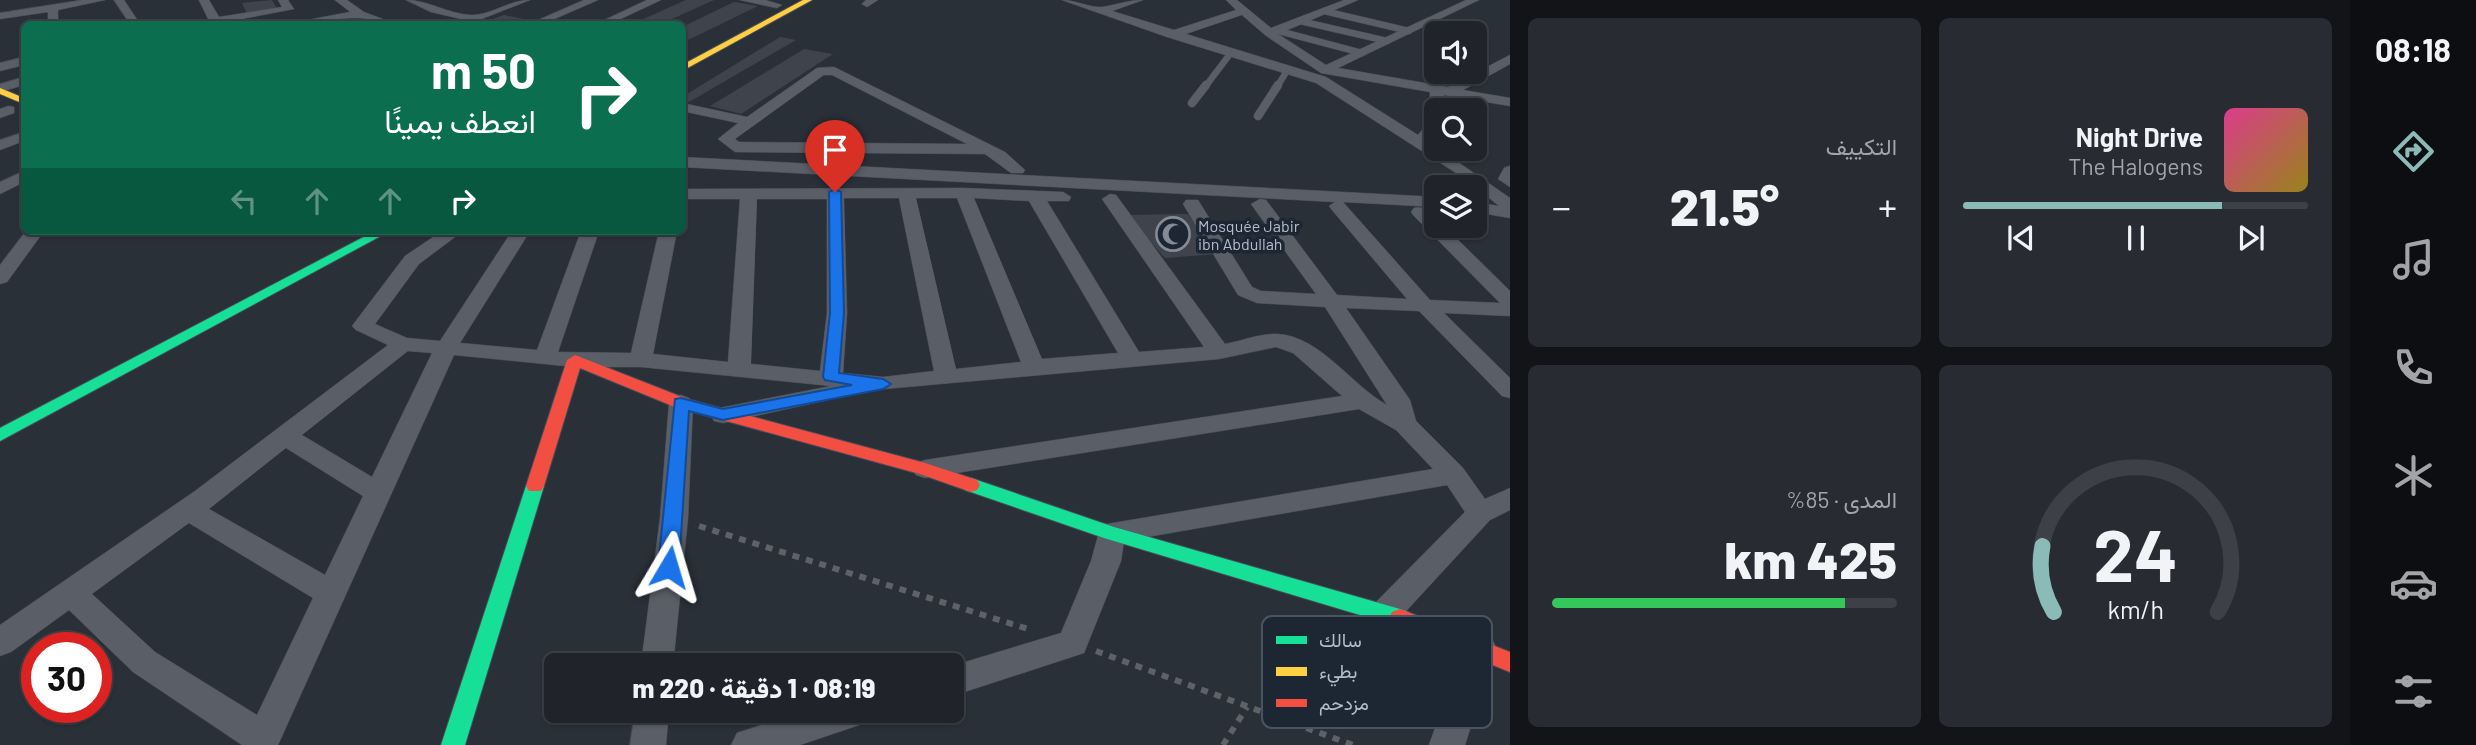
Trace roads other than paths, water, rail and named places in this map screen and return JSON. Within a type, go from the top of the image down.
[{"type":"street","points":[[0,16],[100,0]]},
{"type":"street","points":[[119,0],[133,21]]},
{"type":"street","points":[[204,0],[215,21],[289,9],[283,0]]},
{"type":"street","points":[[340,0],[360,14]]},
{"type":"street","points":[[411,0],[435,10],[474,19]]},
{"type":"street","points":[[495,0],[512,4]]},
{"type":"street","points":[[468,21],[525,0]]},
{"type":"street","points":[[542,21],[593,0]]},
{"type":"street","points":[[608,21],[656,0]]},
{"type":"street","points":[[745,0],[782,3]]},
{"type":"street","points":[[686,67],[808,0]]},
{"type":"street","points":[[1067,0],[1171,36],[1288,69],[1357,84],[1510,102]]},
{"type":"street","points":[[1098,10],[1138,0]]},
{"type":"street","points":[[1171,36],[1256,0]]},
{"type":"street","points":[[1272,31],[1353,0]]},
{"type":"street","points":[[1326,77],[1362,52],[1474,0]]},
{"type":"street","points":[[686,55],[782,3]]},
{"type":"street","points":[[1238,6],[1326,77],[1419,145],[1470,175]]},
{"type":"street","points":[[53,8],[53,21]]},
{"type":"street","points":[[403,21],[435,10]]},
{"type":"street","points":[[312,21],[360,14],[395,21]]},
{"type":"street","points":[[1441,92],[1510,59]]},
{"type":"street","points":[[0,67],[21,62]]},
{"type":"street","points":[[985,149],[735,147],[725,139],[821,71],[834,71],[1000,155],[1017,170]]},
{"type":"street","points":[[0,90],[21,82]]},
{"type":"street","points":[[0,90],[21,100]]},
{"type":"street","points":[[1419,145],[1436,121],[1441,92]]},
{"type":"street","points":[[686,108],[748,121]]},
{"type":"street","points":[[0,145],[21,137]]},
{"type":"street","points":[[686,151],[1345,185]]},
{"type":"street","points":[[686,162],[1424,209]]},
{"type":"street","points":[[1487,177],[1509,177]]},
{"type":"street","points":[[0,190],[21,178]]},
{"type":"street","points":[[686,178],[723,194]]},
{"type":"street","points":[[1487,189],[1509,208]]},
{"type":"street","points":[[831,377],[837,313],[835,192]]},
{"type":"street","points":[[739,369],[749,193]]},
{"type":"street","points":[[906,193],[946,375]]},
{"type":"street","points":[[686,194],[963,193],[1192,204],[1424,209]]},
{"type":"street","points":[[963,193],[1034,367]]},
{"type":"street","points":[[1035,196],[1132,359]]},
{"type":"street","points":[[1110,199],[1219,352]]},
{"type":"street","points":[[1192,204],[1245,291],[1257,297],[1510,310]]},
{"type":"street","points":[[1260,204],[1332,302],[1398,400],[1405,424]]},
{"type":"street","points":[[1338,206],[1423,304],[1510,391]]},
{"type":"street","points":[[1487,207],[1509,208]]},
{"type":"street","points":[[1487,213],[1509,208]]},
{"type":"street","points":[[0,278],[32,235]]},
{"type":"street","points":[[175,323],[343,235]]},
{"type":"street","points":[[0,435],[376,235]]},
{"type":"street","points":[[448,235],[412,260],[363,326],[403,344],[575,360],[641,360],[883,384]]},
{"type":"street","points":[[70,592],[144,662],[262,741],[446,348],[517,235]]},
{"type":"street","points":[[545,356],[589,235]]},
{"type":"street","points":[[641,360],[667,235]]},
{"type":"street","points":[[1456,238],[1510,302]]},
{"type":"street","points":[[723,415],[883,384],[946,375],[1219,352],[1277,340],[1301,348],[1362,401],[1405,424],[1454,475],[1480,513]]},
{"type":"street","points":[[0,642],[188,510],[403,344]]},
{"type":"street","points":[[575,360],[681,403],[925,469],[1111,533],[1397,616]]},
{"type":"street","points":[[453,745],[575,360]]},
{"type":"street","points":[[925,469],[1362,401]]},
{"type":"street","points":[[658,653],[674,519],[681,403]]},
{"type":"street","points":[[284,436],[377,492]]},
{"type":"street","points":[[1111,533],[1454,475]]},
{"type":"street","points":[[1386,612],[1480,513],[1510,498]]},
{"type":"street","points":[[188,510],[332,594]]},
{"type":"street","points":[[964,677],[1073,643],[1106,561],[1111,533]]},
{"type":"street","points":[[1492,653],[1510,662]]},
{"type":"street","points":[[648,745],[651,723]]},
{"type":"street","points":[[749,745],[818,723]]},
{"type":"street","points":[[1447,745],[1453,728]]},
{"type":"lane","points":[[1324,12],[1409,31]]},
{"type":"lane","points":[[1300,21],[1387,41]]},
{"type":"lane","points":[[1272,31],[1362,52]]},
{"type":"lane","points":[[1192,103],[1230,54]]},
{"type":"lane","points":[[1258,116],[1288,69]]},
{"type":"place","name":"Mosquée Jabir ibn Abdullah","points":[[1173,234]]}]
